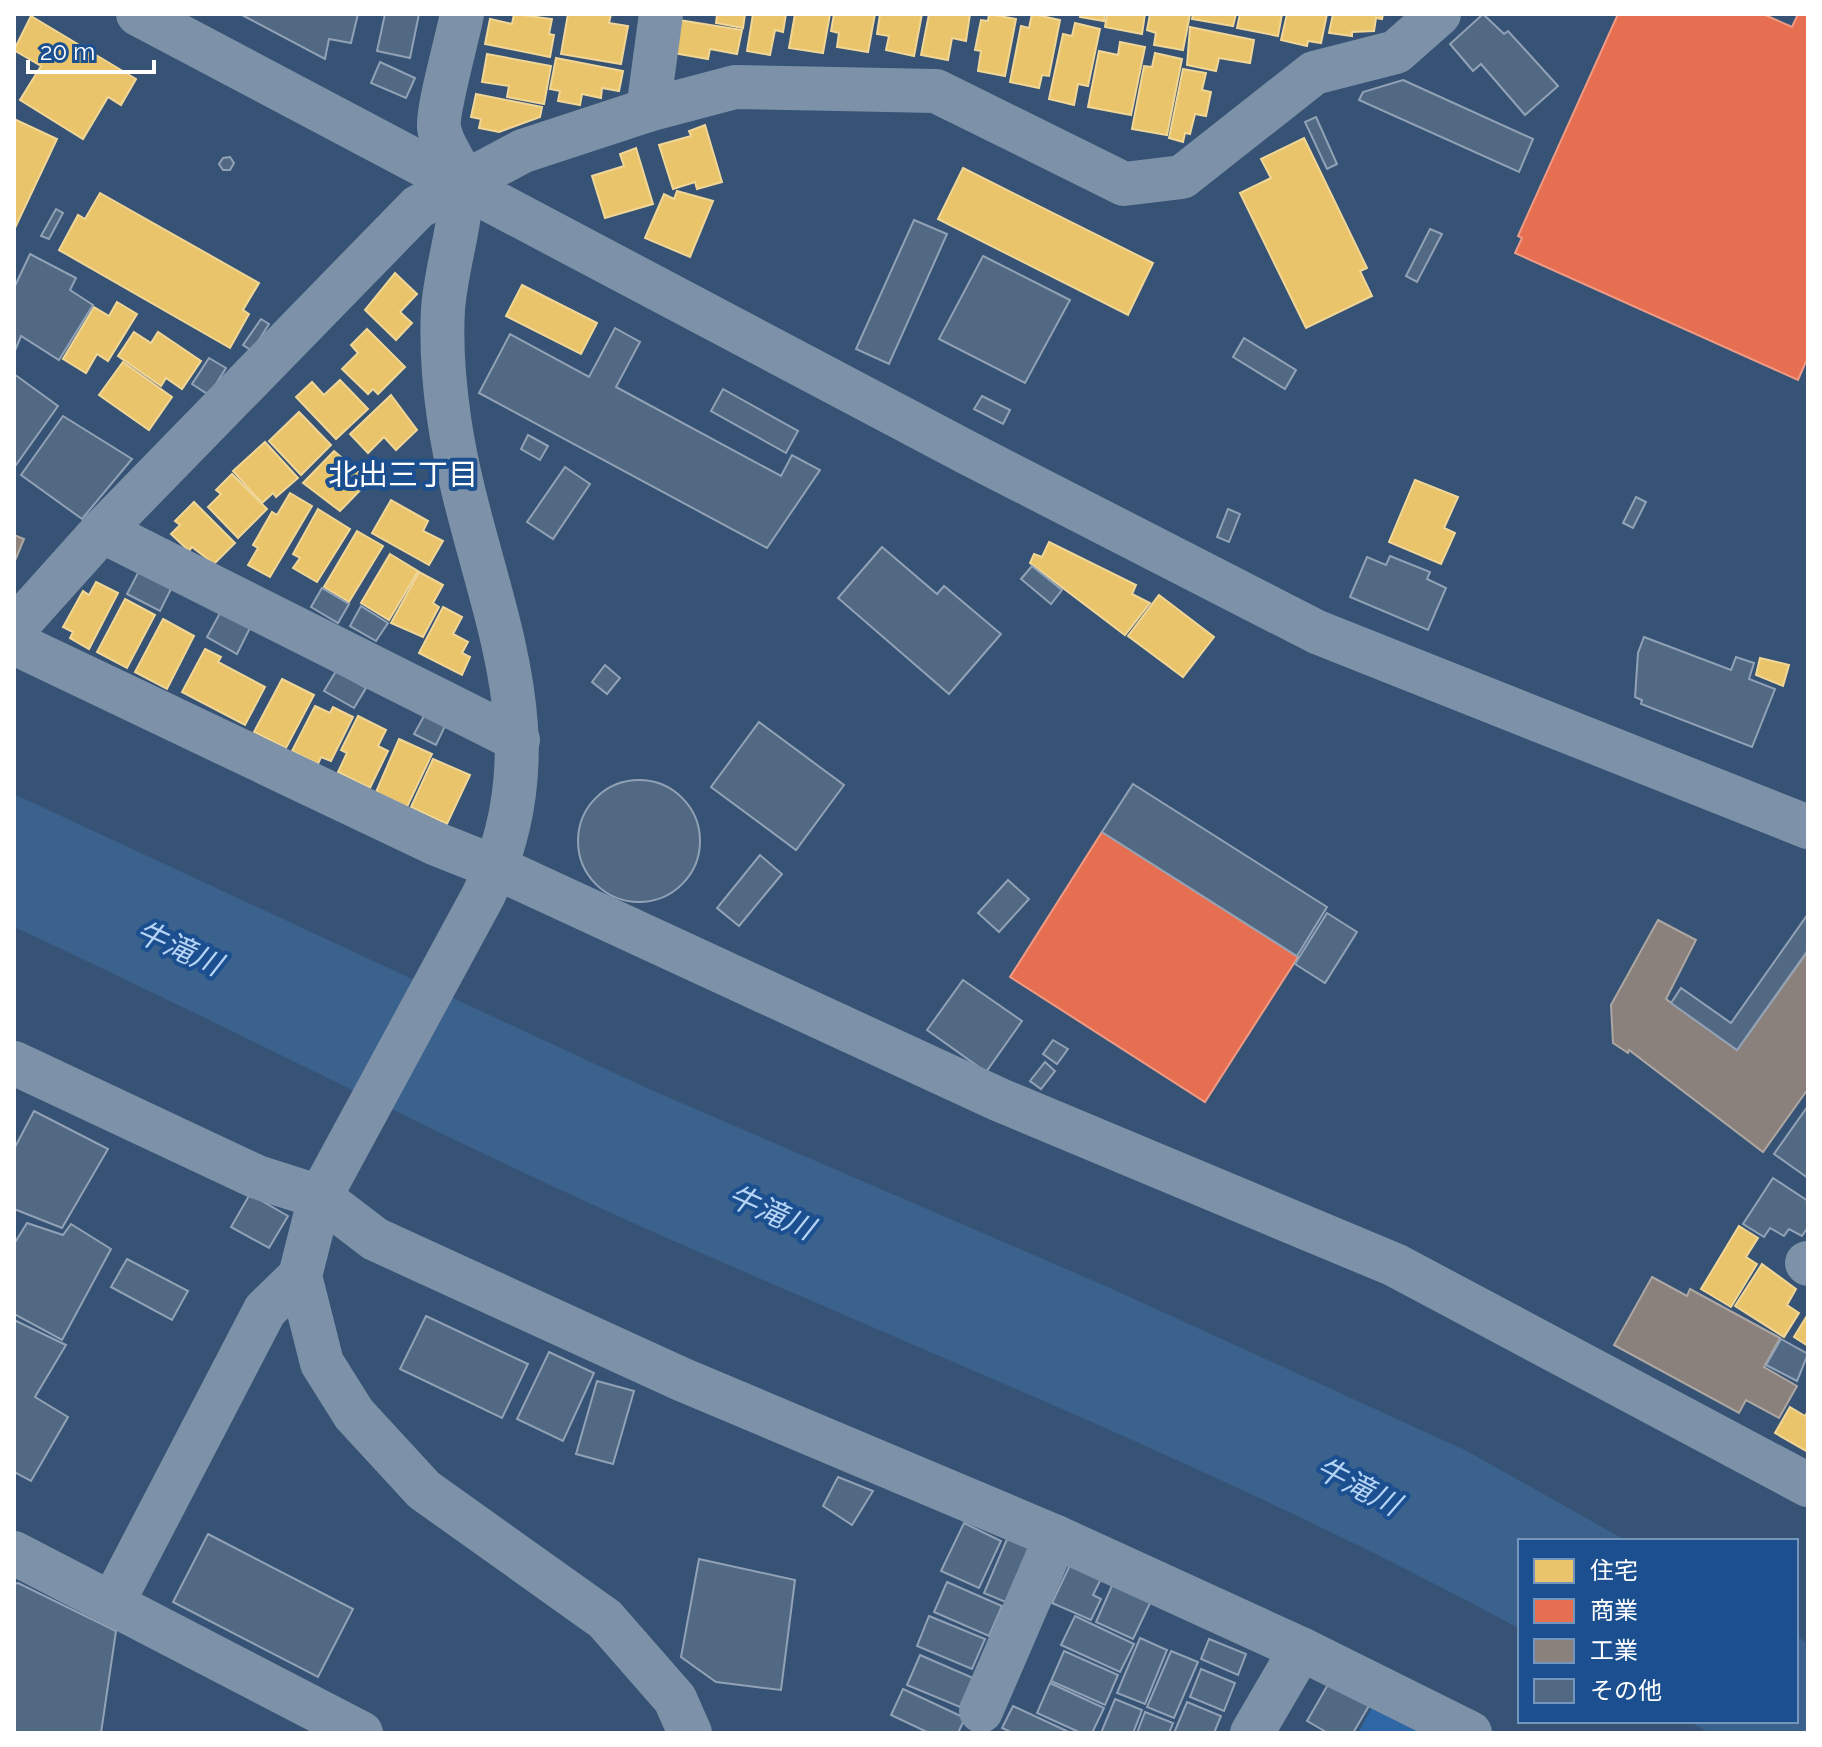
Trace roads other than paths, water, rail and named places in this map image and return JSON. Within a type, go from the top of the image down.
[{"type":"street","points":[[138,14],[1317,632],[1808,827]]},
{"type":"street","points":[[462,14],[439,126],[462,185],[443,309],[444,366],[450,421],[509,666],[518,740],[515,805],[490,882],[320,1197],[300,1276],[322,1363],[354,1414],[424,1490],[605,1619],[675,1699],[690,1733]]},
{"type":"street","points":[[648,110],[661,14]]},
{"type":"street","points":[[14,629],[102,531],[418,207],[523,151],[648,110],[735,87],[936,91],[1124,184],[1182,177],[1314,73],[1396,52],[1439,14]]},
{"type":"street","points":[[102,531],[518,740]]},
{"type":"street","points":[[14,643],[434,843],[490,882],[1395,1265],[1808,1485]]},
{"type":"street","points":[[14,1063],[257,1177],[320,1197],[375,1239],[681,1379],[1056,1537],[1301,1649],[1470,1733]]},
{"type":"street","points":[[112,1604],[265,1310],[300,1276]]},
{"type":"street","points":[[981,1711],[1056,1537]]},
{"type":"street","points":[[14,1553],[361,1733]]},
{"type":"street","points":[[1252,1733],[1301,1649]]},
{"type":"water","name":"牛滝川","points":[[14,794],[649,1089],[1108,1287],[1467,1451],[1623,1539],[1518,1539],[1518,1628],[1295,1515],[1065,1410],[602,1209],[14,927]]},
{"type":"water","points":[[1798,1637],[1808,1643],[1808,1733],[1710,1733],[1692,1723],[1798,1723]]},
{"type":"district","name":"北出三丁目","points":[[403,474]]}]
